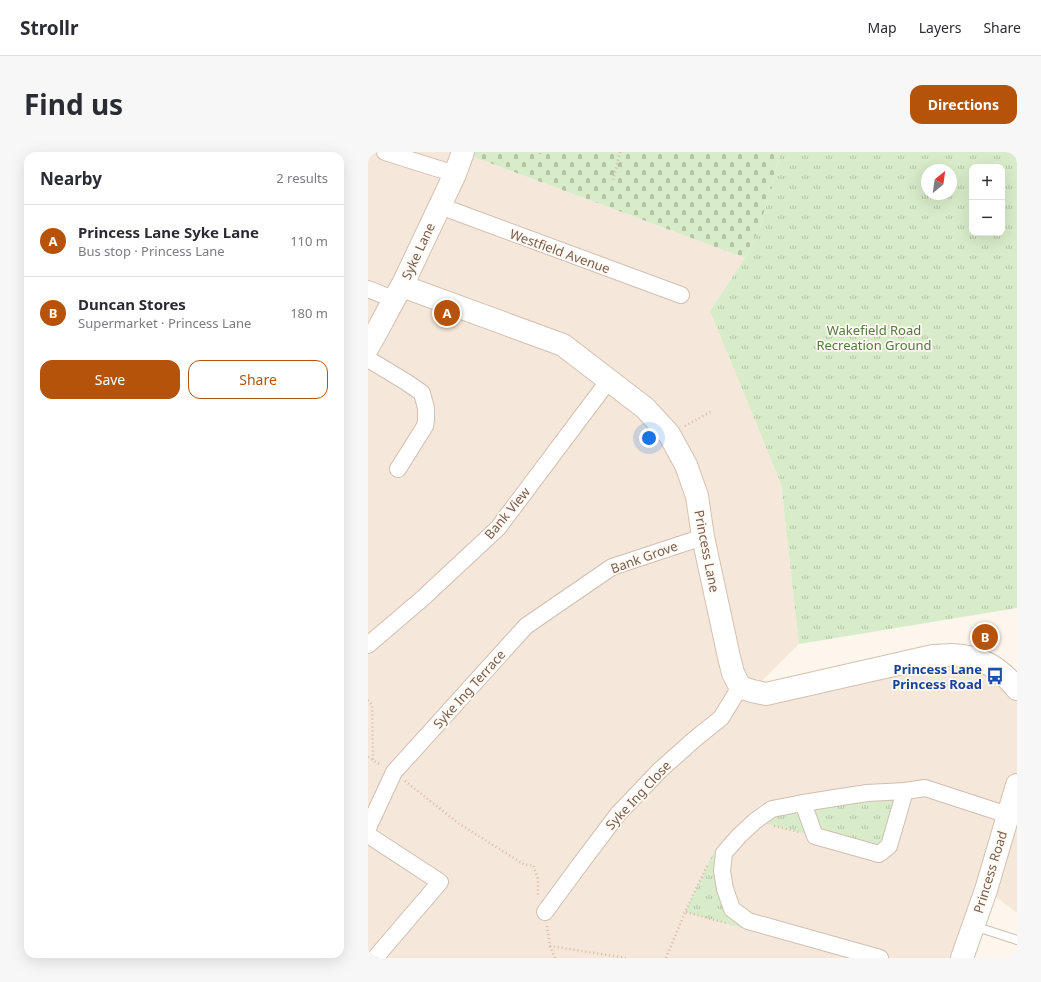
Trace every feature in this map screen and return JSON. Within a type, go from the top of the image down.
[{"type":"street","points":[[385,152],[455,174]]},
{"type":"street","name":"Syke Lane","points":[[368,347],[398,292],[440,206],[464,152]]},
{"type":"street","name":"Westfield Avenue","points":[[440,206],[681,295]]},
{"type":"street","points":[[368,289],[398,292]]},
{"type":"street","name":"Princess Lane","points":[[398,292],[563,345],[645,408],[669,434],[686,465],[697,496],[703,537],[729,657],[733,673],[740,687]]},
{"type":"street","points":[[368,359],[422,393],[426,408],[425,426],[398,469]]},
{"type":"street","name":"Bank View","points":[[368,645],[423,598],[498,528],[608,380]]},
{"type":"street","name":"Bank Grove","points":[[549,611],[612,567],[703,537]]},
{"type":"street","name":"Syke Ing Terrace","points":[[368,828],[394,772],[526,626],[549,611]]},
{"type":"street","points":[[740,687],[752,692],[766,694],[933,656],[951,655],[970,657],[983,661],[998,670],[1010,680],[1017,689]]},
{"type":"street","name":"Syke Ing Close","points":[[545,912],[618,814],[660,770],[721,718],[740,687]]},
{"type":"street","name":"Princess Road","points":[[962,958],[986,890],[1017,786]]},
{"type":"street","points":[[880,958],[748,921],[732,909],[725,889],[722,871],[724,854],[739,836],[755,821],[772,809],[867,793],[905,791],[925,788],[1008,815]]},
{"type":"street","points":[[803,803],[815,836],[879,854],[889,846],[905,791]]},
{"type":"street","points":[[368,836],[440,882],[375,958]]},
{"type":"lane","points":[[973,926],[1017,940]]},
{"type":"path","points":[[613,180],[620,152]]},
{"type":"path","points":[[669,434],[712,412]]},
{"type":"path","points":[[368,700],[372,705],[373,761]]},
{"type":"path","points":[[394,772],[458,823],[525,865],[533,865],[538,879],[538,894],[545,912],[550,946],[555,958]]},
{"type":"path","points":[[755,821],[815,836]]},
{"type":"path","points":[[666,958],[685,912],[709,862]]},
{"type":"path","points":[[685,912],[742,928],[748,921]]},
{"type":"path","points":[[550,946],[626,958]]},
{"type":"shaded area","points":[[368,152],[473,152],[471,156],[745,258],[710,311],[781,484],[799,644],[752,691],[951,655],[1017,689],[1017,913],[987,890],[962,958],[368,958]]},
{"type":"green space","points":[[473,152],[781,152],[760,227],[745,258],[471,156]]},
{"type":"green space","name":"Wakefield Road Recreation Ground","points":[[781,152],[1017,152],[1017,608],[799,644],[781,484],[710,311],[745,258],[760,227]]},
{"type":"green space","points":[[905,791],[879,854],[755,821],[772,809]]},
{"type":"green space","points":[[716,848],[724,853],[725,889],[748,921],[742,928],[685,912]]},
{"type":"place","name":"Princess Lane Syke Lane","points":[[447,313]]},
{"type":"place","name":"Duncan Stores","points":[[985,637]]},
{"type":"place","name":"Princess Lane Princess Road","points":[[995,676]]}]
